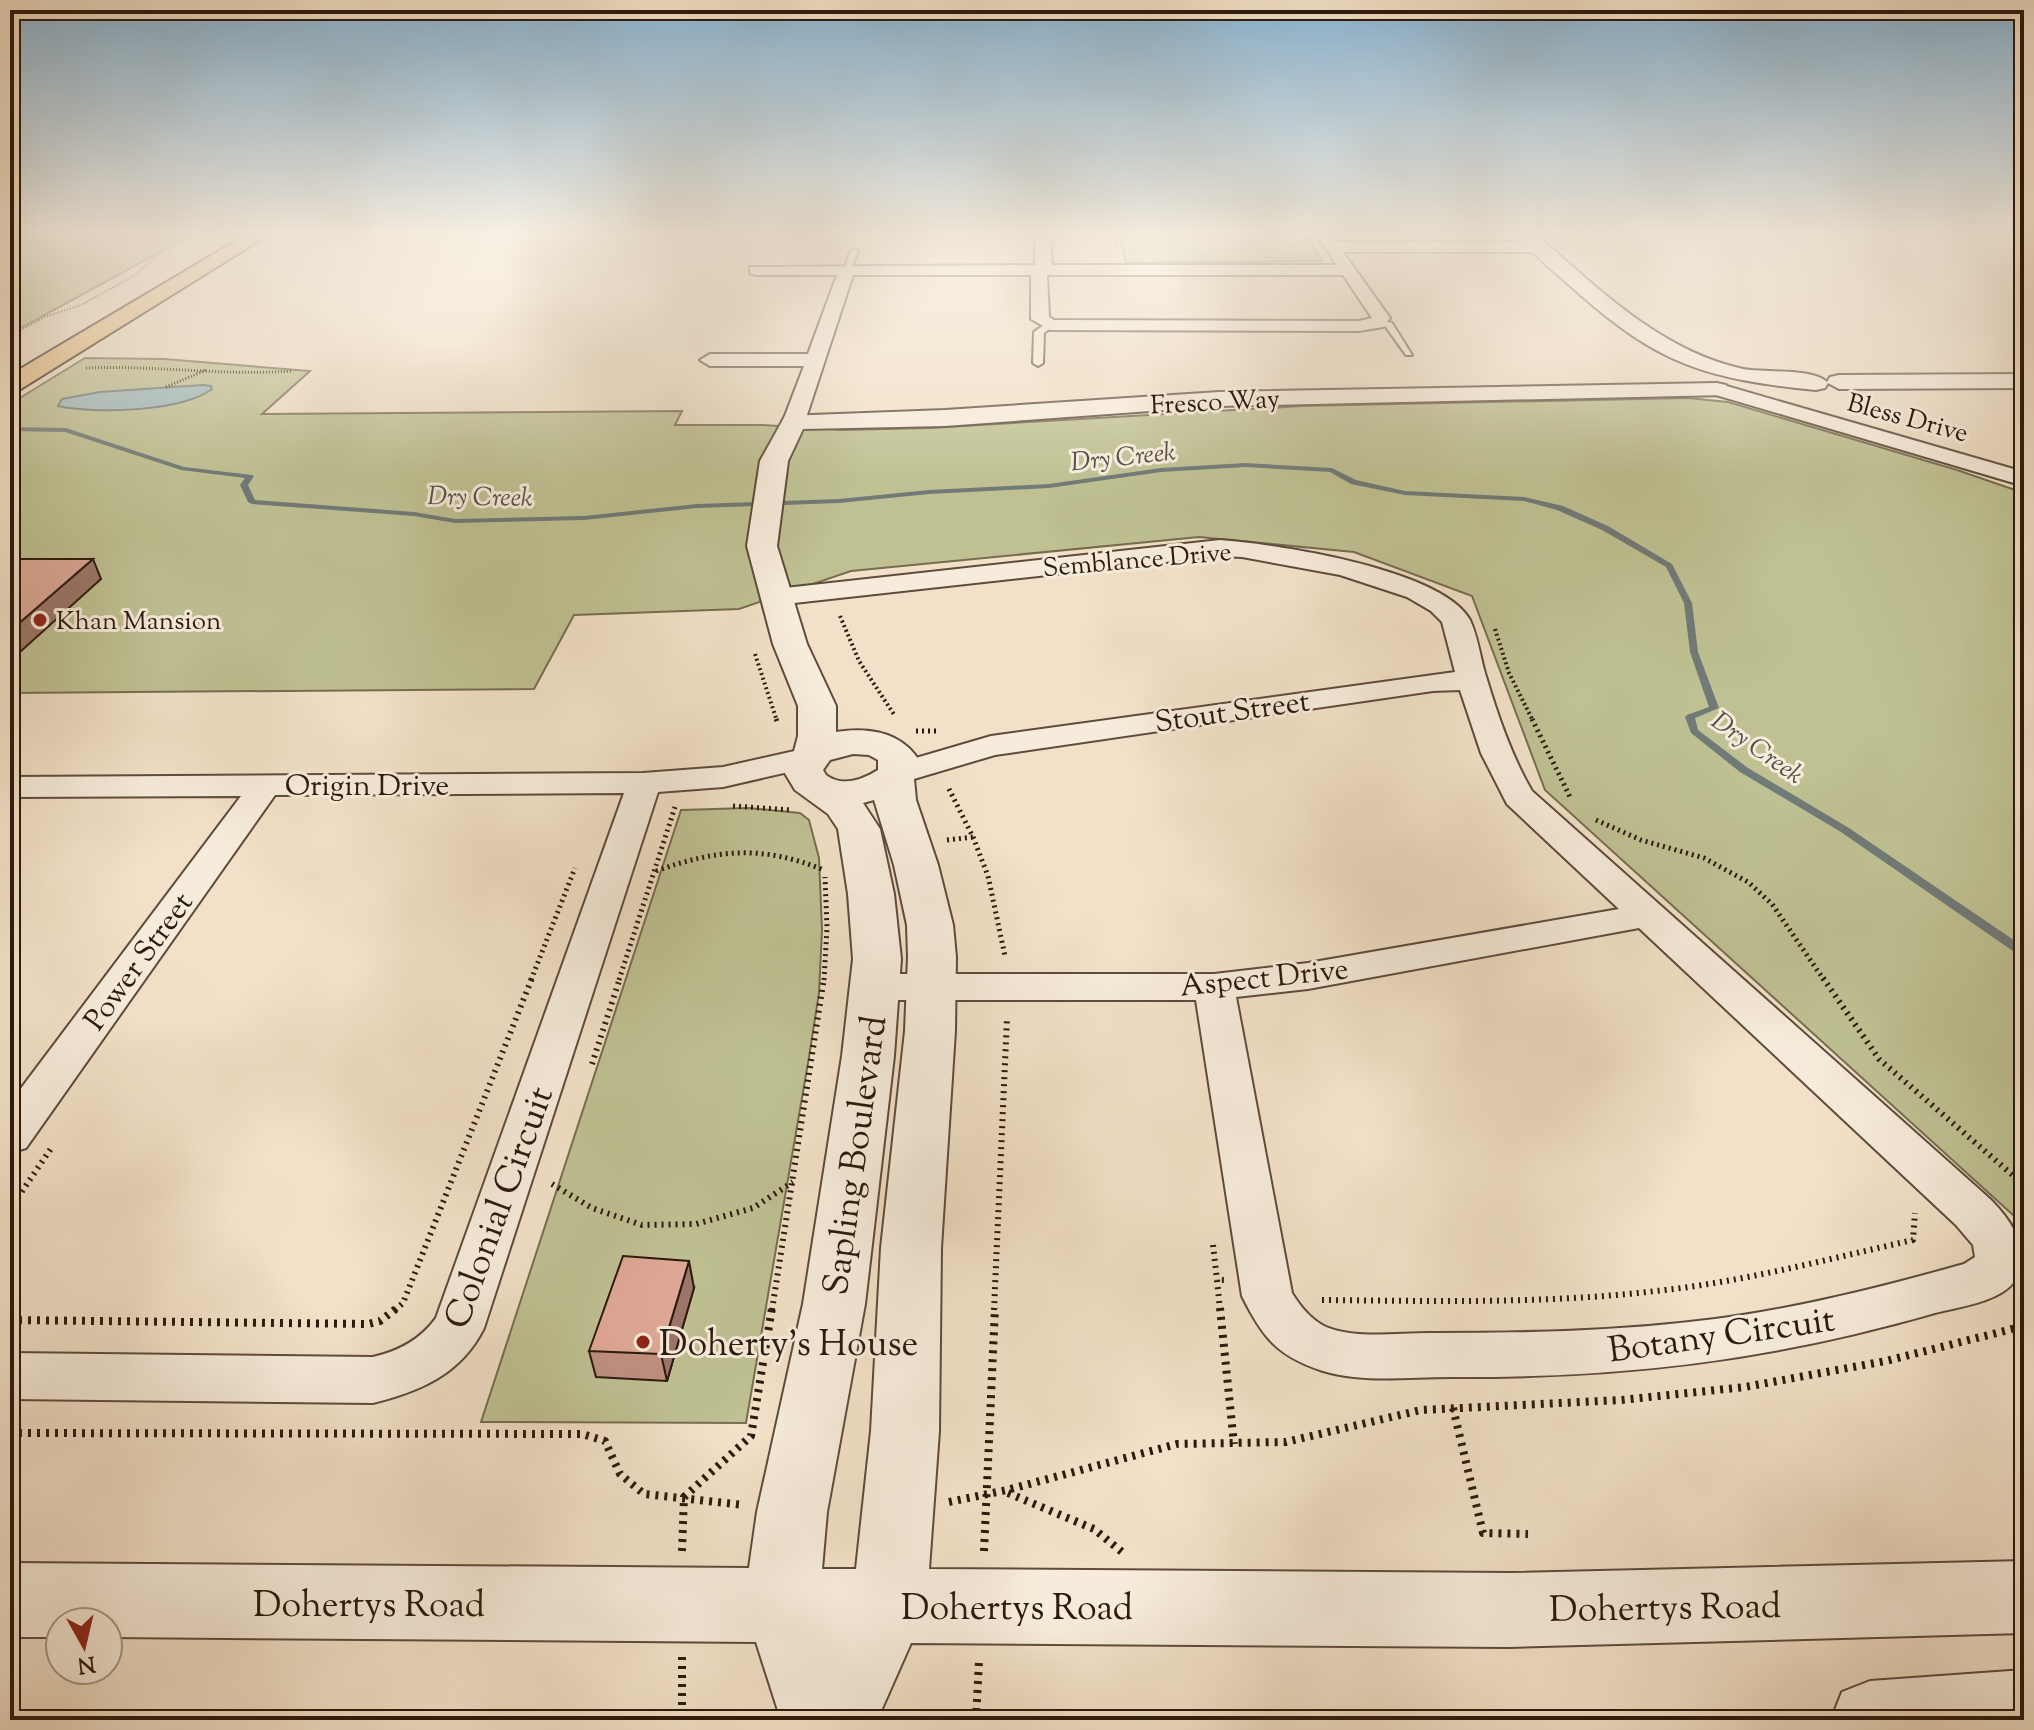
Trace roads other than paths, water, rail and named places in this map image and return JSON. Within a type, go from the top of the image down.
[{"type":"main road","points":[[10,385],[125,316]]},
{"type":"street","points":[[817,706],[889,752],[875,789],[861,792],[808,765],[817,736],[817,706],[790,644],[762,546],[774,461],[794,421],[831,316]]},
{"type":"street","points":[[1040,316],[1050,325],[1343,326],[1380,321],[1379,316]]},
{"type":"street","points":[[1620,316],[1735,386]]},
{"type":"street","points":[[1676,352],[1713,369],[1735,386]]},
{"type":"street","points":[[710,360],[815,360]]},
{"type":"street","name":"Fresco Way","points":[[794,421],[957,418],[1219,399],[2024,381]]},
{"type":"street","name":"Bless Drive","points":[[1735,386],[2019,475]]},
{"type":"street","name":"Semblance Drive","points":[[776,597],[1205,549],[1242,549],[1393,581],[1430,596],[1454,619],[1507,778],[1519,797],[1648,915]]},
{"type":"street","name":"Stout Street","points":[[889,752],[991,746],[1433,682],[1473,680]]},
{"type":"street","name":"Sapling Boulevard","points":[[837,1720],[889,1606],[899,1509],[911,1248],[932,972],[924,894],[895,800],[889,752]]},
{"type":"street","name":"Sapling Boulevard","points":[[808,765],[844,806],[859,829],[871,894],[859,968],[834,1304],[792,1512],[781,1605],[820,1720]]},
{"type":"street","name":"Origin Drive","points":[[10,787],[643,783],[723,777],[808,765]]},
{"type":"street","name":"Colonial Circuit","points":[[10,1376],[373,1380],[414,1368],[435,1356],[458,1328],[643,783]]},
{"type":"street","name":"Power Street","points":[[10,1136],[266,785]]},
{"type":"street","name":"Aspect Drive","points":[[859,968],[932,972],[1011,988],[1214,987],[1308,976],[1648,915]]},
{"type":"street","name":"Botany Circuit","points":[[1214,987],[1267,1296],[1284,1324],[1312,1345],[1352,1354],[1545,1355],[1715,1341],[1880,1309],[1989,1277],[1997,1270],[2000,1258],[1989,1229],[1648,915]]},
{"type":"street","name":"Dohertys Road","points":[[10,1600],[1510,1610],[2024,1597]]},
{"type":"street","points":[[1870,1720],[2024,1709]]},
{"type":"lane","points":[[1380,321],[1389,325],[1409,353]]},
{"type":"lane","points":[[1038,363],[1039,332],[1050,325]]},
{"type":"water","points":[[203,385],[212,389],[198,397],[159,407],[93,410],[58,406],[62,399],[100,392]]},
{"type":"waterway","name":"Dry Creek","points":[[10,429],[66,430],[183,469],[250,476],[244,485],[252,502],[414,514],[455,521],[584,518],[697,506],[839,501],[929,492],[1049,486],[1161,470],[1245,465],[1332,470],[1354,482],[1405,493],[1524,499],[1560,508],[1605,528],[1669,566],[1688,603],[1694,652],[1714,708],[1690,717],[1694,731],[1744,770],[1845,830],[2024,953]]},
{"type":"place","name":"Khan Mansion","points":[[40,620]]},
{"type":"place","name":"Doherty's House","points":[[643,1342]]}]
